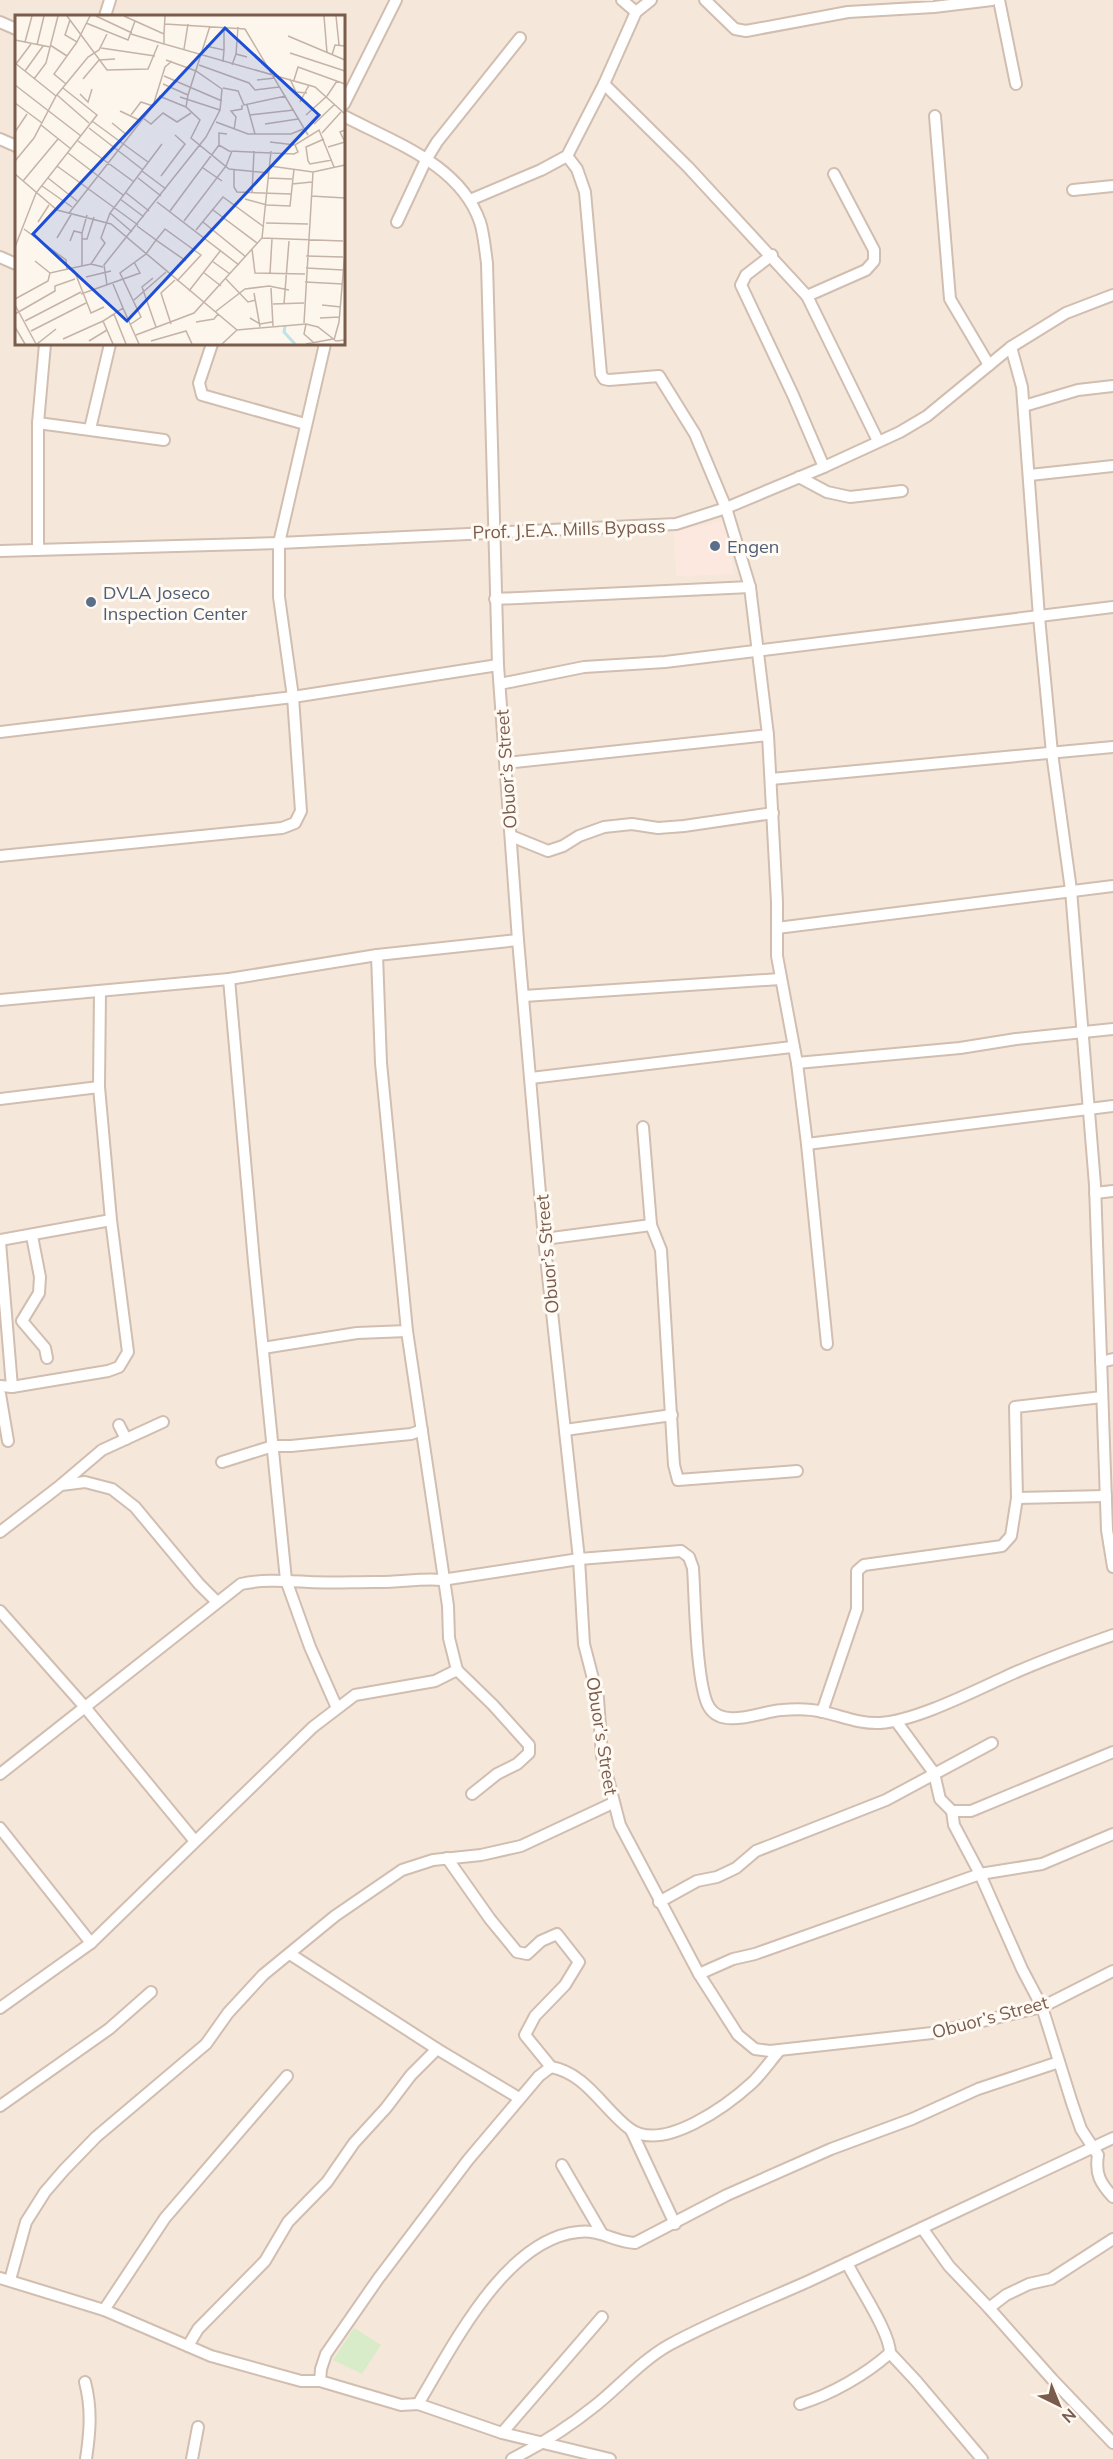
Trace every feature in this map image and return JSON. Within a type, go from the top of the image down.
[{"type":"street","points":[[105,15],[110,0]]},
{"type":"street","points":[[345,102],[396,0]]},
{"type":"street","points":[[622,0],[636,12]]},
{"type":"street","points":[[470,200],[541,170],[567,156],[604,84],[636,12],[651,0]]},
{"type":"street","points":[[705,0],[735,29],[746,31],[848,12],[934,7],[992,0]]},
{"type":"street","points":[[999,0],[1016,84]]},
{"type":"street","points":[[0,22],[15,29]]},
{"type":"street","points":[[397,222],[426,159],[520,38]]},
{"type":"street","points":[[604,84],[772,255],[807,296],[878,441]]},
{"type":"street","points":[[935,116],[950,299],[989,365]]},
{"type":"street","name":"Obuor’s Street","points":[[345,117],[426,159],[454,179],[470,200],[480,222],[487,263],[498,665],[544,1239],[579,1559],[584,1644],[598,1698],[602,1756],[620,1825],[699,1974],[738,2035],[746,2044],[755,2049],[780,2050],[932,2034],[1042,2007],[1113,1971]]},
{"type":"street","points":[[0,139],[15,146]]},
{"type":"street","points":[[567,156],[577,170],[585,192],[601,374],[604,379],[609,380],[659,375],[694,434],[726,508],[750,587],[768,735],[780,979],[797,1063],[827,1344]]},
{"type":"street","points":[[807,296],[866,270],[874,261],[874,250],[834,174]]},
{"type":"street","points":[[1073,190],[1113,186]]},
{"type":"street","points":[[772,255],[746,275],[741,285],[824,467]]},
{"type":"street","points":[[0,257],[15,264]]},
{"type":"street","name":"Prof. J.E.A. Mills Bypass","points":[[0,551],[279,543],[676,524],[726,508],[900,432],[927,416],[1011,347],[1066,313],[1113,295]]},
{"type":"street","points":[[38,550],[38,423],[45,345]]},
{"type":"street","points":[[90,429],[110,345]]},
{"type":"street","points":[[212,345],[199,383],[202,395],[305,424]]},
{"type":"street","points":[[0,856],[282,828],[295,823],[301,810],[293,697],[279,597],[279,543],[305,424],[326,345]]},
{"type":"street","points":[[1011,347],[1022,387],[1039,617],[1052,753],[1071,890],[1095,1193],[1106,1496],[1113,1567]]},
{"type":"street","points":[[1024,406],[1078,390],[1113,386]]},
{"type":"street","points":[[38,423],[164,440]]},
{"type":"street","points":[[1030,475],[1113,466]]},
{"type":"street","points":[[799,477],[827,492],[850,497],[902,491]]},
{"type":"street","points":[[495,598],[750,587]]},
{"type":"street","points":[[500,684],[584,667],[665,662],[927,628],[1113,607]]},
{"type":"street","points":[[0,732],[293,697],[498,665]]},
{"type":"street","points":[[506,764],[768,735]]},
{"type":"street","points":[[771,778],[1113,747]]},
{"type":"street","points":[[511,836],[548,851],[604,827],[632,824],[658,828],[773,813]]},
{"type":"street","points":[[777,928],[1113,886]]},
{"type":"street","points":[[0,1000],[229,979],[377,955],[519,940]]},
{"type":"street","points":[[377,955],[381,1063],[407,1331],[442,1580],[448,1606],[449,1638],[457,1670],[494,1705],[529,1744],[529,1753],[517,1764],[497,1774],[472,1794]]},
{"type":"street","points":[[229,979],[286,1580],[310,1647],[337,1708]]},
{"type":"street","points":[[524,996],[780,979]]},
{"type":"street","points":[[0,1386],[12,1387],[108,1371],[119,1367],[128,1352],[111,1220],[99,1087],[100,991]]},
{"type":"street","points":[[797,1063],[960,1048],[1113,1029]]},
{"type":"street","points":[[531,1078],[792,1047]]},
{"type":"street","points":[[0,1099],[99,1087]]},
{"type":"street","points":[[807,1144],[1113,1106]]},
{"type":"street","points":[[643,1127],[651,1225],[661,1250],[674,1465],[678,1480],[797,1471]]},
{"type":"street","points":[[1095,1193],[1113,1191]]},
{"type":"street","points":[[12,1387],[0,1241],[111,1220]]},
{"type":"street","points":[[544,1239],[651,1225]]},
{"type":"street","points":[[33,1236],[40,1277],[39,1293],[22,1321],[45,1348],[47,1358]]},
{"type":"street","points":[[263,1348],[357,1333],[407,1331]]},
{"type":"street","points":[[1101,1362],[1113,1359]]},
{"type":"street","points":[[0,1394],[8,1441]]},
{"type":"street","points":[[822,1712],[857,1609],[857,1571],[859,1568],[864,1565],[1002,1546],[1011,1536],[1017,1498],[1016,1407],[1102,1397]]},
{"type":"street","points":[[565,1430],[672,1415]]},
{"type":"street","points":[[0,1532],[102,1450],[163,1422]]},
{"type":"street","points":[[119,1425],[126,1439]]},
{"type":"street","points":[[222,1462],[273,1446],[411,1434],[422,1430]]},
{"type":"street","points":[[61,1485],[85,1482],[112,1489],[135,1507],[199,1584],[218,1602]]},
{"type":"street","points":[[1017,1498],[1106,1496]]},
{"type":"street","points":[[0,1774],[241,1584],[286,1580],[373,1582],[423,1578],[442,1580],[579,1559],[681,1551],[689,1557],[693,1568],[704,1692],[709,1708],[729,1718],[781,1710],[822,1712],[855,1722],[896,1721],[1113,1635]]},
{"type":"street","points":[[0,1611],[84,1706],[194,1840]]},
{"type":"street","points":[[0,2008],[91,1943],[194,1840],[313,1727],[337,1708],[355,1695],[435,1681],[457,1670]]},
{"type":"street","points":[[896,1721],[934,1773],[940,1799],[952,1811],[954,1825],[980,1874],[1022,1969],[1042,2007],[1081,2129],[1098,2155],[1096,2167],[1100,2183],[1113,2197]]},
{"type":"street","points":[[659,1902],[697,1881],[717,1877],[736,1868],[756,1851],[886,1800],[992,1743]]},
{"type":"street","points":[[952,1811],[971,1810],[1113,1752]]},
{"type":"street","points":[[610,2459],[502,2433],[418,2404],[401,2405],[320,2381],[301,2381],[211,2355],[104,2310],[5,2279],[26,2222],[45,2192],[96,2137],[206,2044],[228,2013],[263,1975],[335,1916],[402,1870],[433,1860],[481,1855],[521,1846],[613,1803]]},
{"type":"street","points":[[699,1974],[733,1959],[755,1954],[980,1874],[1042,1864],[1113,1834]]},
{"type":"street","points":[[2,1835],[91,1943]]},
{"type":"street","points":[[447,1858],[490,1919],[517,1952],[527,1954],[541,1941],[557,1934],[579,1962],[566,1985],[535,2016],[525,2035],[551,2067],[558,2068],[580,2081],[631,2130],[675,2224]]},
{"type":"street","points":[[290,1954],[437,2049],[519,2098]]},
{"type":"street","points":[[0,2106],[109,2029],[151,1992]]},
{"type":"street","points":[[188,2346],[198,2329],[265,2261],[288,2222],[327,2182],[354,2143],[386,2108],[411,2075],[437,2049]]},
{"type":"street","points":[[631,2130],[643,2134],[658,2134],[682,2129],[700,2121],[754,2081],[780,2050]]},
{"type":"street","points":[[418,2404],[456,2341],[502,2275],[525,2254],[553,2237],[578,2232],[602,2232],[622,2242],[635,2243],[727,2195],[831,2149],[902,2123],[978,2089],[1059,2062]]},
{"type":"street","points":[[320,2381],[326,2354],[339,2335],[462,2168],[519,2098],[539,2076],[551,2067]]},
{"type":"street","points":[[104,2310],[165,2218],[287,2076]]},
{"type":"street","points":[[512,2459],[542,2444],[598,2404],[635,2369],[667,2347],[719,2319],[847,2263],[1113,2138]]},
{"type":"street","points":[[562,2165],[602,2232]]},
{"type":"street","points":[[922,2228],[949,2266],[1113,2443]]},
{"type":"street","points":[[988,2308],[1006,2295],[1029,2284],[1051,2279],[1113,2239]]},
{"type":"street","points":[[847,2263],[890,2344],[890,2353],[982,2459]]},
{"type":"street","points":[[502,2433],[602,2317]]},
{"type":"street","points":[[800,2404],[830,2393],[890,2353]]},
{"type":"street","points":[[85,2382],[90,2402],[90,2428],[86,2459]]},
{"type":"street","points":[[192,2459],[198,2427]]},
{"type":"shaded area","points":[[0,0],[1113,0],[1113,2459],[0,2459]]},
{"type":"shaded area","points":[[726,521],[734,574],[676,576],[674,531]]},
{"type":"green space","points":[[354,2328],[381,2345],[362,2374],[333,2360]]},
{"type":"place","name":"Engen","points":[[715,546]]},
{"type":"place","name":"DVLA Joseco Inspection Center","points":[[91,602]]}]
